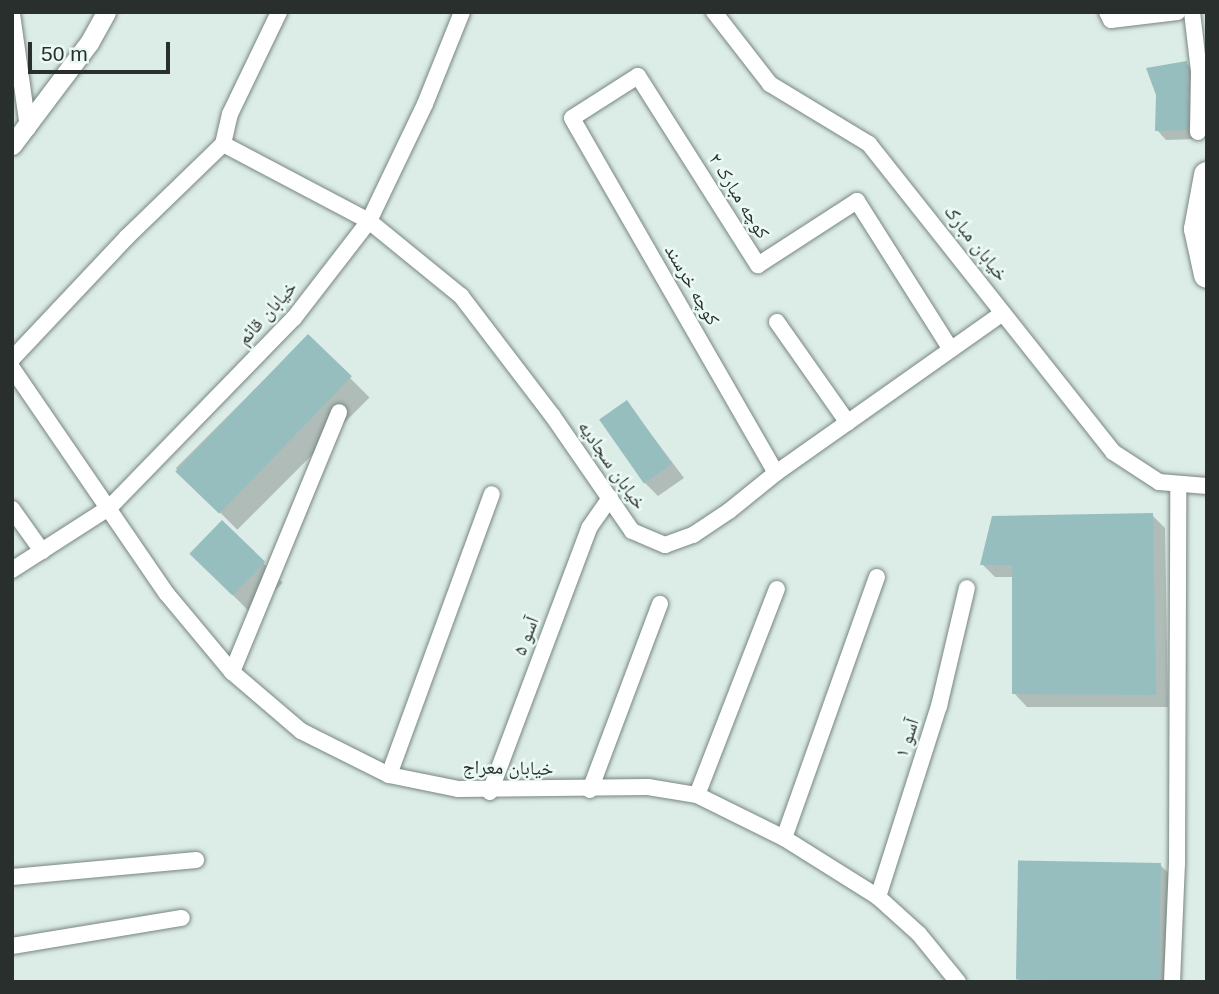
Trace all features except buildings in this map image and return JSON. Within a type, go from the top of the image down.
[{"type":"highway","points":[[1207,175],[1197,229],[1207,275]]},
{"type":"street","points":[[12,145],[28,128],[106,12]]},
{"type":"street","points":[[12,359],[127,237],[223,144],[230,114],[279,12]]},
{"type":"street","name":"خیابان قائم","points":[[12,570],[110,507],[294,318],[369,221],[425,104],[462,12]]},
{"type":"street","name":"خیابان مبارک","points":[[713,12],[770,84],[869,144],[992,294],[1000,315],[1114,452],[1160,482],[1207,486]]},
{"type":"street","points":[[1107,12],[1111,20],[1178,12]]},
{"type":"street","points":[[1192,12],[1199,72],[1198,132]]},
{"type":"street","points":[[12,14],[28,128]]},
{"type":"street","name":"کوچه مبارک ۲","points":[[572,118],[638,76],[758,265],[857,201],[950,348]]},
{"type":"street","name":"کوچه خرسند","points":[[572,118],[776,473]]},
{"type":"street","name":"خیابان سجادیه","points":[[223,144],[369,221],[461,296],[632,531],[664,545],[693,535],[950,348],[1000,315]]},
{"type":"street","points":[[777,322],[848,423]]},
{"type":"street","name":"خیابان معراج","points":[[12,368],[110,507],[167,594],[232,673],[301,731],[389,775],[490,792],[649,787],[697,795],[784,838],[878,897],[919,934],[958,982]]},
{"type":"street","points":[[232,673],[339,412]]},
{"type":"street","points":[[1172,982],[1178,864],[1178,484]]},
{"type":"street","points":[[389,775],[492,494]]},
{"type":"street","name":"آسو ۵","points":[[490,792],[589,528],[610,499]]},
{"type":"street","points":[[12,509],[41,551]]},
{"type":"street","points":[[784,838],[877,577]]},
{"type":"street","name":"آسو ۱","points":[[878,897],[940,706],[967,588]]},
{"type":"street","points":[[697,795],[777,589]]},
{"type":"street","points":[[590,790],[660,604]]},
{"type":"street","points":[[12,877],[196,860]]},
{"type":"street","points":[[12,946],[182,918]]}]
